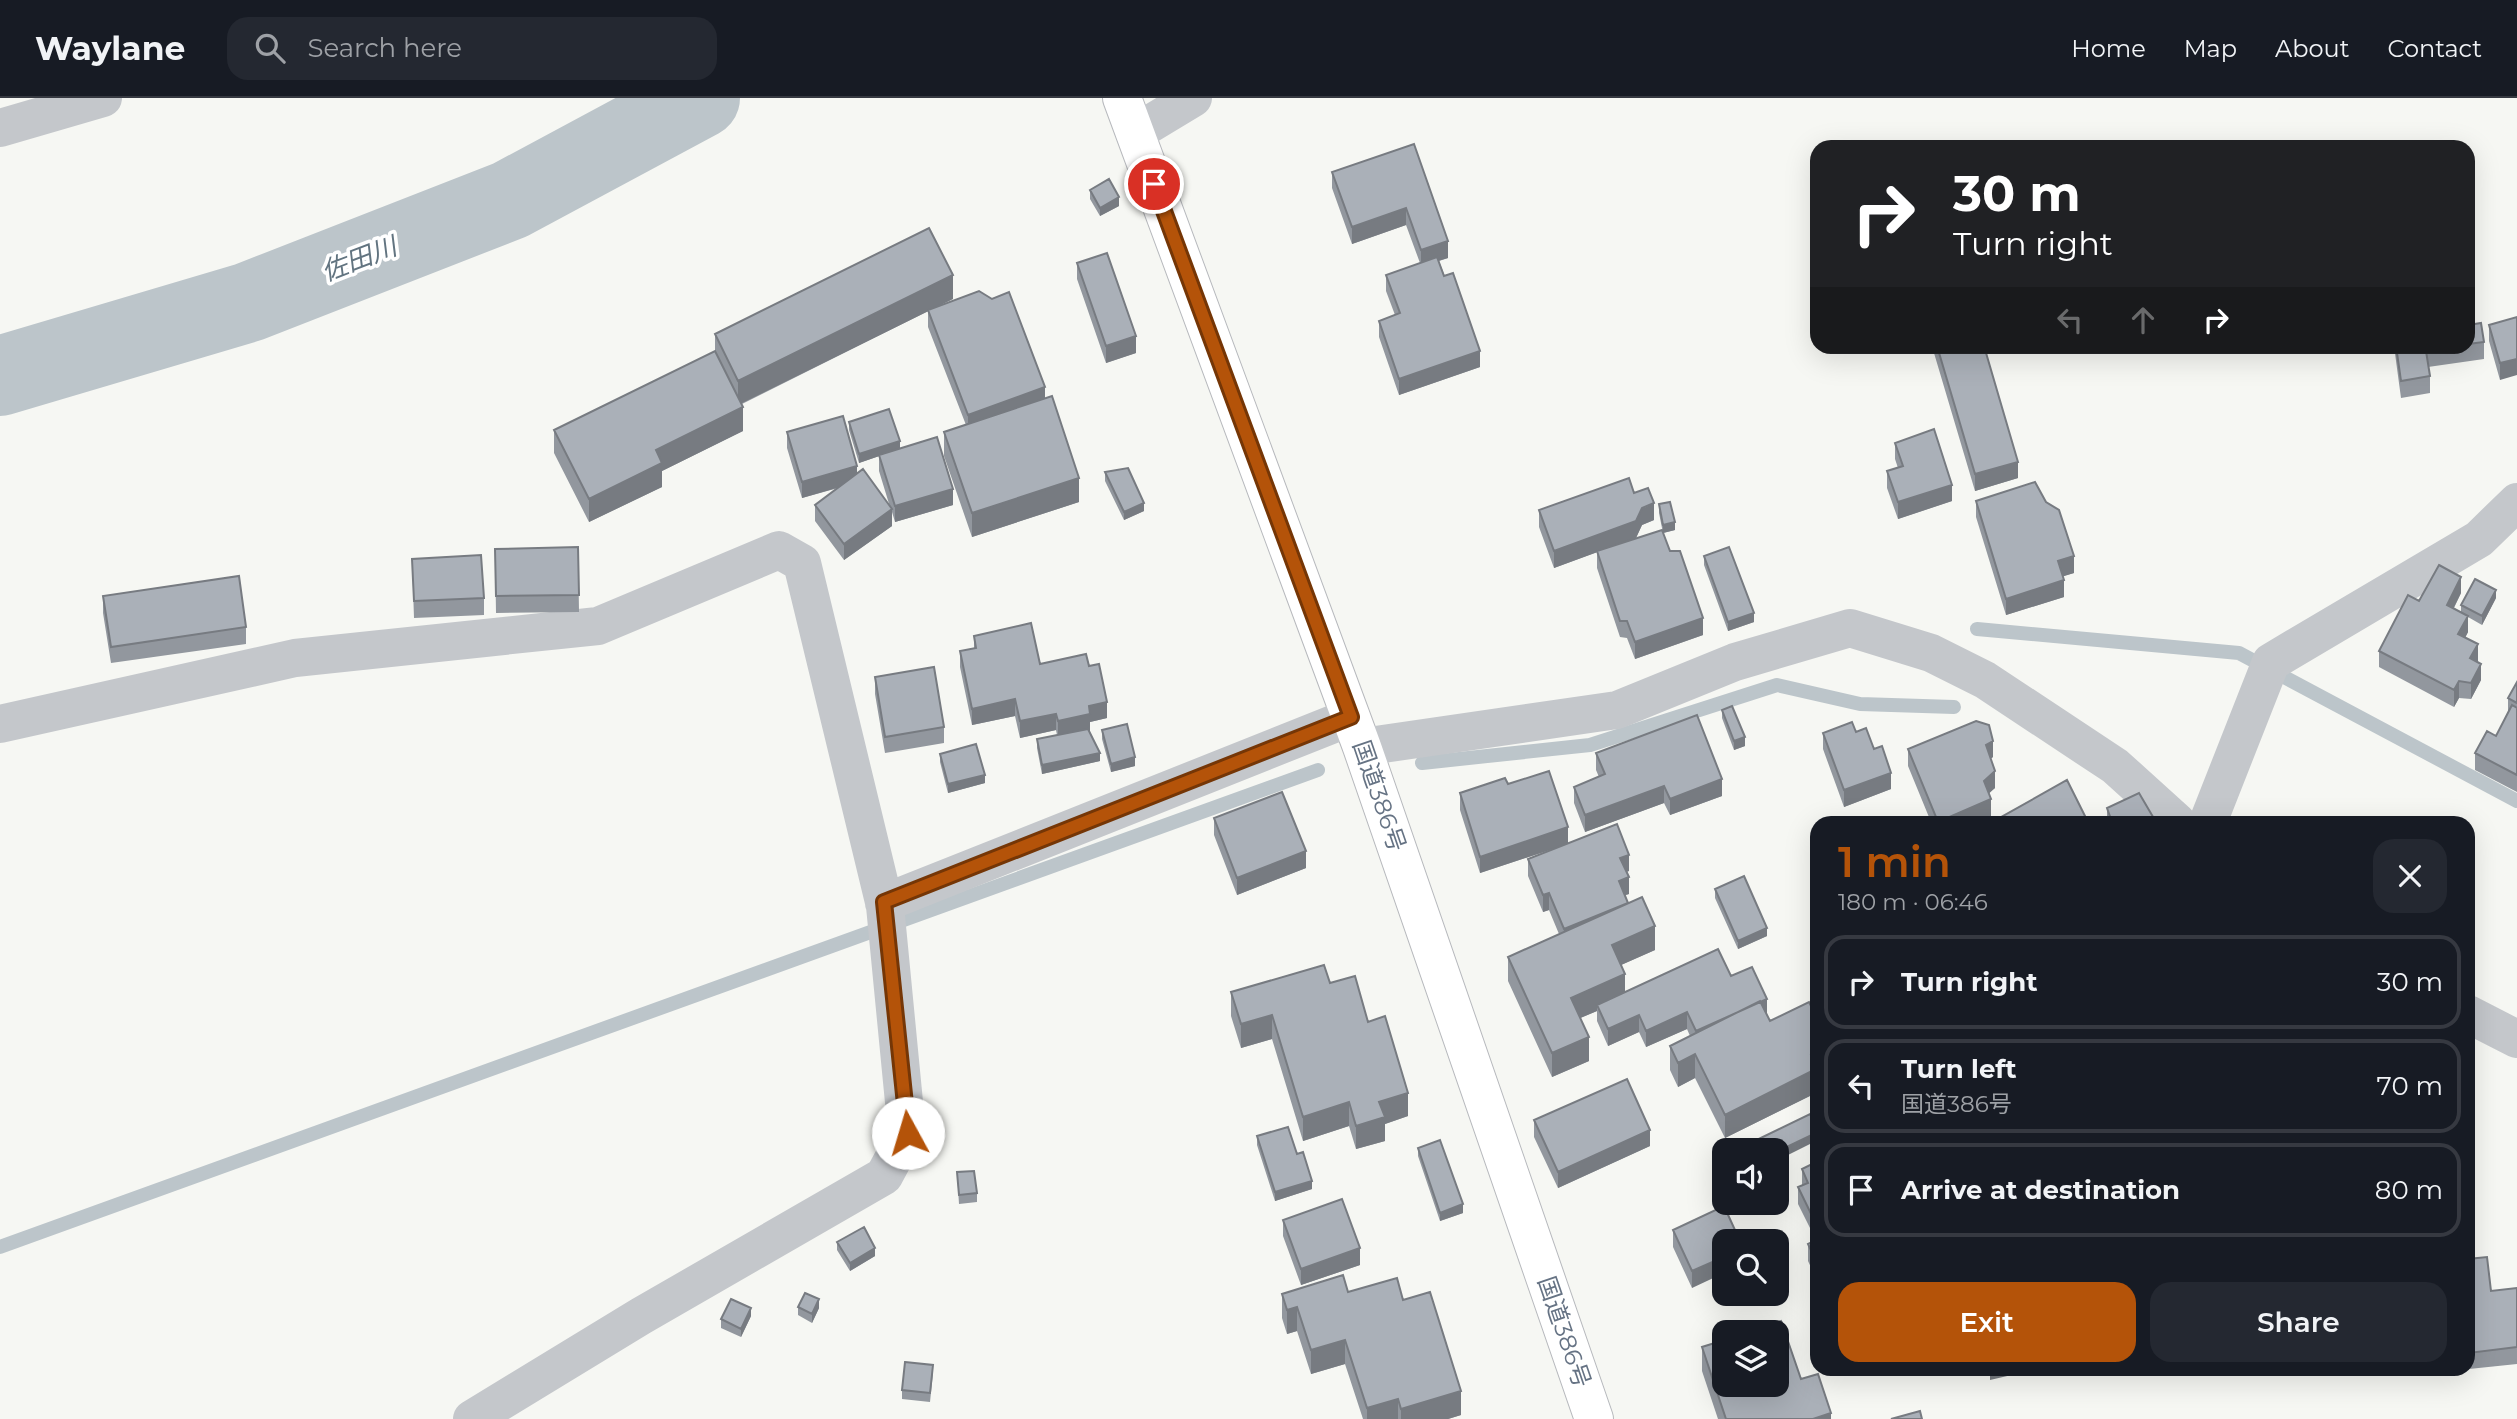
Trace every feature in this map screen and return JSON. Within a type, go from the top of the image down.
[{"type":"highway","name":"国道386号","points":[[1122,98],[1357,732],[1594,1419]]},
{"type":"street","points":[[0,128],[103,98]]},
{"type":"street","points":[[1135,134],[1193,98]]},
{"type":"street","points":[[2210,816],[2271,662],[2479,539],[2517,502]]},
{"type":"street","points":[[0,724],[295,658],[598,626],[779,550],[802,563],[884,904],[908,1133],[884,1176],[641,1316],[472,1419]]},
{"type":"street","points":[[884,904],[1357,732],[1617,710],[1735,662],[1850,628],[1931,653],[1985,680],[2115,766],[2170,816]]},
{"type":"street","points":[[2475,1018],[2517,1039]]},
{"type":"building","points":[[1414,144],[1448,241],[1421,250],[1406,208],[1352,227],[1332,172]]},
{"type":"building","points":[[1109,179],[1119,197],[1100,208],[1090,190]]},
{"type":"building","points":[[929,228],[953,275],[738,381],[715,334]]},
{"type":"building","points":[[1107,253],[1136,336],[1106,346],[1077,263]]},
{"type":"building","points":[[1437,257],[1444,276],[1453,273],[1480,351],[1399,379],[1379,321],[1400,313],[1386,275]]},
{"type":"building","points":[[979,291],[992,299],[1009,292],[1045,387],[968,415],[928,310]]},
{"type":"building","points":[[2517,317],[2517,359],[2500,363],[2489,325]]},
{"type":"building","points":[[2481,323],[2484,342],[2475,343],[2475,324]]},
{"type":"building","points":[[715,351],[743,407],[656,450],[662,463],[589,499],[554,430]]},
{"type":"building","points":[[1939,354],[1986,354],[2018,462],[1975,474]]},
{"type":"building","points":[[2397,354],[2426,354],[2430,376],[2401,381]]},
{"type":"building","points":[[1052,396],[1079,478],[972,513],[944,432]]},
{"type":"building","points":[[889,409],[900,441],[859,454],[849,422]]},
{"type":"building","points":[[843,416],[857,466],[802,482],[787,432]]},
{"type":"building","points":[[1934,429],[1952,485],[1898,502],[1887,471],[1903,466],[1895,443]]},
{"type":"building","points":[[937,437],[953,489],[895,506],[879,455]]},
{"type":"building","points":[[1128,468],[1144,503],[1124,512],[1105,472]]},
{"type":"building","points":[[863,469],[892,509],[844,544],[815,505]]},
{"type":"building","points":[[1629,478],[1634,493],[1648,488],[1654,503],[1642,508],[1636,521],[1554,551],[1539,510]]},
{"type":"building","points":[[2035,482],[2046,502],[2059,510],[2074,556],[2058,561],[2064,580],[2006,599],[1976,501]]},
{"type":"building","points":[[1670,502],[1675,522],[1663,525],[1659,504]]},
{"type":"building","points":[[1662,530],[1670,551],[1680,551],[1703,618],[1635,642],[1627,621],[1620,621],[1597,551]]},
{"type":"building","points":[[578,547],[579,595],[496,596],[495,549]]},
{"type":"building","points":[[1729,547],[1754,613],[1728,622],[1704,556]]},
{"type":"building","points":[[481,555],[484,598],[414,601],[412,559]]},
{"type":"building","points":[[2439,565],[2461,577],[2447,605],[2468,616],[2458,634],[2478,644],[2470,658],[2481,664],[2471,683],[2459,681],[2454,690],[2379,651],[2408,595],[2419,601]]},
{"type":"building","points":[[239,576],[246,627],[111,647],[103,596]]},
{"type":"building","points":[[2475,579],[2496,590],[2482,616],[2461,605]]},
{"type":"building","points":[[1031,623],[1040,664],[1086,654],[1089,666],[1099,664],[1107,702],[1089,706],[1090,714],[1058,721],[1056,714],[1020,721],[1015,699],[972,709],[960,651],[976,648],[974,636]]},
{"type":"building","points":[[934,667],[944,727],[885,737],[875,677]]},
{"type":"building","points":[[2517,682],[2517,703],[2508,698]]},
{"type":"building","points":[[2512,705],[2517,708],[2517,775],[2475,753],[2487,731],[2496,736]]},
{"type":"building","points":[[1732,706],[1745,737],[1734,741],[1722,710]]},
{"type":"building","points":[[1697,715],[1722,779],[1670,799],[1664,786],[1585,815],[1574,787],[1605,774],[1596,753]]},
{"type":"building","points":[[1976,721],[1989,725],[1993,741],[1986,745],[1995,771],[1984,781],[1991,799],[1952,816],[1936,816],[1908,749]]},
{"type":"building","points":[[1852,722],[1856,732],[1866,728],[1874,749],[1882,746],[1891,773],[1844,790],[1823,733]]},
{"type":"building","points":[[1127,724],[1135,757],[1111,764],[1102,730]]},
{"type":"building","points":[[1088,729],[1100,753],[1042,765],[1037,739]]},
{"type":"building","points":[[976,744],[985,775],[948,784],[940,754]]},
{"type":"building","points":[[1549,771],[1568,827],[1480,857],[1460,793],[1505,778],[1508,784]]},
{"type":"building","points":[[2067,780],[2085,816],[2003,816]]},
{"type":"building","points":[[1282,792],[1306,851],[1237,878],[1214,818]]},
{"type":"building","points":[[2139,793],[2152,816],[2110,816],[2107,808]]},
{"type":"building","points":[[1617,824],[1629,855],[1620,858],[1629,877],[1619,881],[1628,903],[1564,929],[1549,893],[1543,895],[1528,859]]},
{"type":"building","points":[[1744,876],[1767,928],[1738,941],[1715,889]]},
{"type":"building","points":[[1642,897],[1655,926],[1612,945],[1625,974],[1571,998],[1589,1037],[1552,1053],[1508,957]]},
{"type":"building","points":[[1718,949],[1731,976],[1752,967],[1767,999],[1696,1031],[1687,1012],[1646,1031],[1639,1015],[1608,1029],[1597,1005]]},
{"type":"building","points":[[1324,965],[1330,983],[1355,976],[1368,1022],[1385,1016],[1408,1093],[1379,1102],[1385,1117],[1356,1126],[1349,1102],[1303,1117],[1272,1015],[1241,1024],[1231,992]]},
{"type":"building","points":[[1760,1001],[1770,1021],[1809,1002],[1810,1004],[1810,1072],[1725,1115],[1695,1054],[1678,1063],[1670,1046]]},
{"type":"building","points":[[1627,1079],[1650,1130],[1558,1172],[1534,1120]]},
{"type":"building","points":[[1810,1114],[1810,1136],[1789,1146],[1789,1138],[1761,1138]]},
{"type":"building","points":[[1288,1127],[1297,1154],[1303,1152],[1312,1181],[1275,1192],[1257,1136]]},
{"type":"building","points":[[1440,1140],[1463,1204],[1440,1213],[1418,1148]]},
{"type":"building","points":[[1810,1165],[1810,1212],[1798,1187],[1808,1183],[1802,1169]]},
{"type":"building","points":[[974,1171],[977,1193],[959,1195],[957,1172]]},
{"type":"building","points":[[1342,1199],[1360,1248],[1301,1269],[1283,1220]]},
{"type":"building","points":[[1712,1212],[1712,1215],[1728,1215],[1735,1229],[1712,1229],[1712,1262],[1692,1271],[1673,1230]]},
{"type":"building","points":[[864,1227],[875,1248],[850,1263],[837,1242]]},
{"type":"building","points":[[2487,1257],[2491,1291],[2517,1288],[2517,1347],[2475,1352],[2475,1258]]},
{"type":"building","points":[[1343,1275],[1348,1292],[1397,1278],[1403,1300],[1430,1292],[1461,1391],[1401,1409],[1398,1399],[1367,1408],[1345,1340],[1311,1350],[1297,1307],[1287,1310],[1282,1294]]},
{"type":"building","points":[[805,1293],[819,1299],[812,1314],[798,1307]]},
{"type":"building","points":[[731,1299],[751,1308],[741,1329],[721,1319]]},
{"type":"building","points":[[1712,1344],[1712,1377],[1702,1347]]},
{"type":"building","points":[[1789,1344],[1801,1379],[1819,1376],[1831,1413],[1813,1419],[1726,1419],[1719,1397],[1789,1397]]},
{"type":"building","points":[[905,1362],[933,1365],[930,1393],[902,1390]]},
{"type":"building","points":[[1920,1411],[1922,1419],[1891,1419]]},
{"type":"waterway","name":"佐田川","points":[[0,376],[249,302],[510,200],[700,98]]},
{"type":"waterway","points":[[1977,629],[2239,653],[2517,801]]},
{"type":"waterway","points":[[1422,763],[1590,745],[1777,685],[1860,704],[1954,707]]},
{"type":"waterway","points":[[0,1247],[1318,770]]},
{"type":"route","points":[[908,1133],[884,902],[1351,717],[1154,184]]}]
